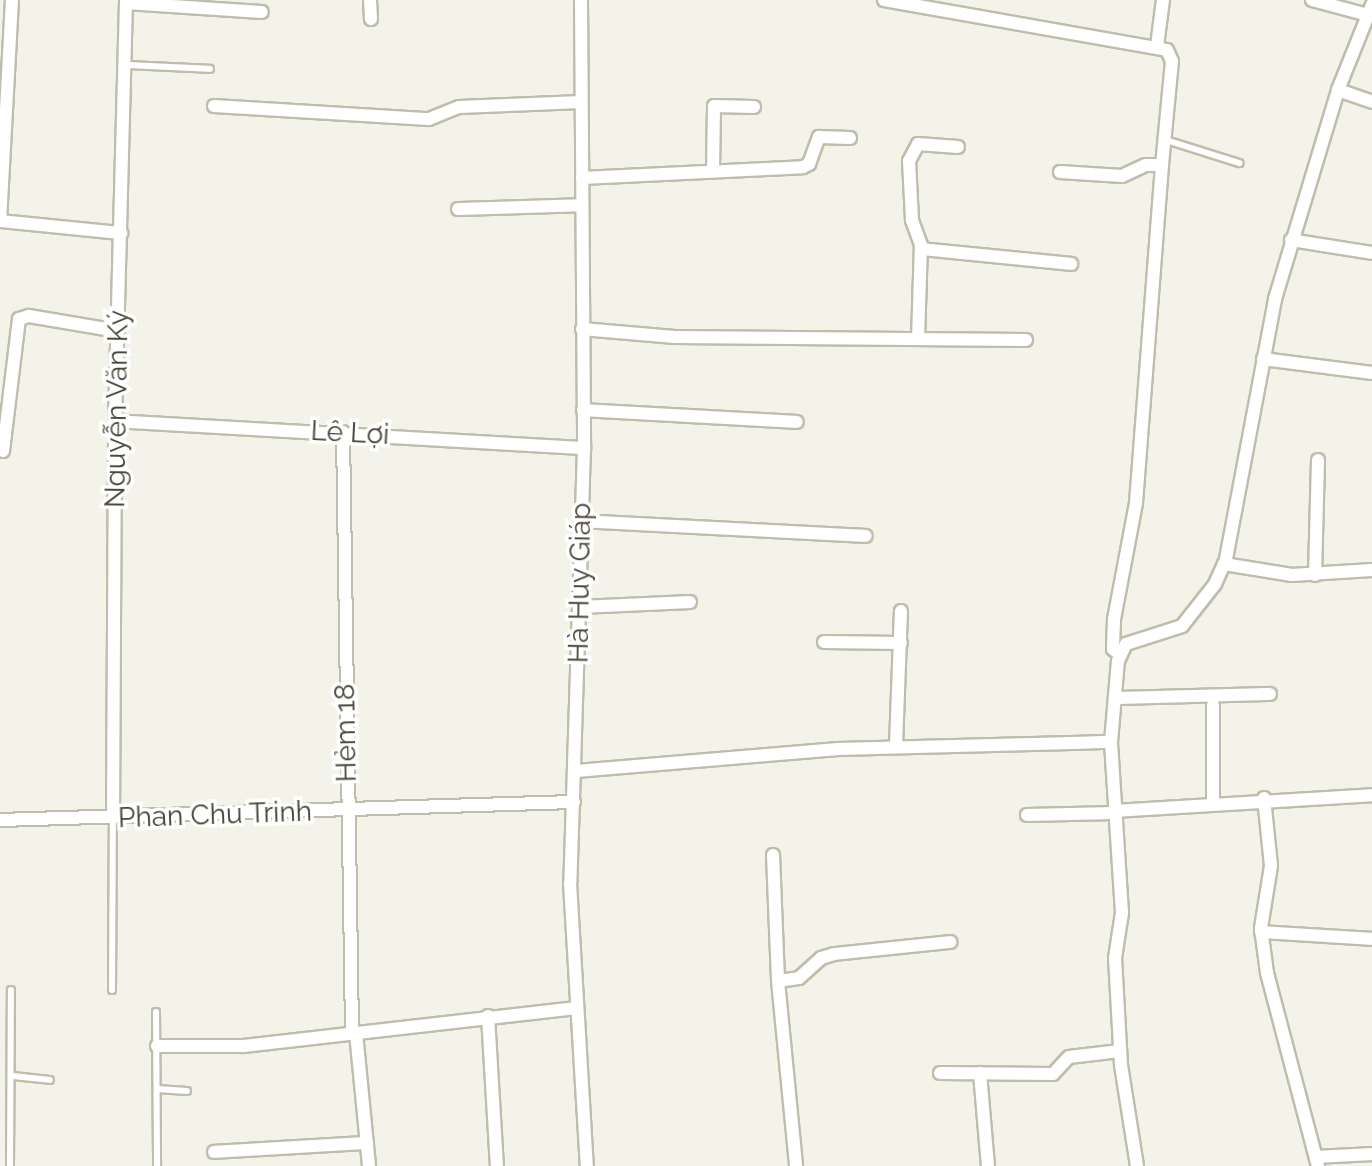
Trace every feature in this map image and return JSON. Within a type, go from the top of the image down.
[{"type":"street","points":[[12,0],[5,37],[0,221],[121,233]]},
{"type":"street","points":[[370,0],[371,19]]},
{"type":"street","name":"Hà Huy Giáp","points":[[581,0],[584,448],[570,883],[575,1008],[587,1166]]},
{"type":"street","points":[[884,0],[946,6],[1157,46],[1167,50],[1172,61],[1136,503],[1114,619],[1113,649],[1119,654]]},
{"type":"street","points":[[1157,46],[1163,0]]},
{"type":"street","points":[[1137,1166],[1120,1051],[1115,958],[1122,913],[1111,742],[1119,654],[1126,644],[1182,626],[1215,584],[1224,564],[1263,359],[1291,240],[1338,90],[1370,10],[1312,0]]},
{"type":"street","points":[[126,2],[262,12]]},
{"type":"street","name":"Nguyễn Văn Ký","points":[[113,818],[115,421],[126,2]]},
{"type":"street","points":[[1338,90],[1372,102]]},
{"type":"street","points":[[214,106],[429,119],[459,107],[581,102]]},
{"type":"street","points":[[713,171],[714,106],[754,107]]},
{"type":"street","points":[[582,178],[803,167],[809,164],[819,137],[850,138]]},
{"type":"street","points":[[918,339],[921,249],[910,210],[911,155],[924,143],[958,147]]},
{"type":"street","points":[[1060,172],[1122,176],[1146,165],[1162,165]]},
{"type":"street","points":[[458,209],[582,205]]},
{"type":"street","points":[[1291,240],[1372,253]]},
{"type":"street","points":[[921,249],[1071,264]]},
{"type":"street","points":[[3,451],[19,319],[118,331]]},
{"type":"street","points":[[582,329],[675,337],[1026,340]]},
{"type":"street","points":[[1263,359],[1372,373]]},
{"type":"street","points":[[583,410],[673,411],[797,422]]},
{"type":"street","name":"Lê Lợi","points":[[115,421],[584,448]]},
{"type":"street","name":"Hẻm 18","points":[[343,432],[347,811],[354,1033],[369,1166]]},
{"type":"street","points":[[1315,575],[1318,460]]},
{"type":"street","points":[[581,521],[866,536]]},
{"type":"street","points":[[1224,564],[1315,575],[1372,570]]},
{"type":"street","points":[[580,607],[690,602]]},
{"type":"street","points":[[896,746],[901,611]]},
{"type":"street","points":[[824,642],[901,643]]},
{"type":"street","points":[[1115,698],[1210,700],[1270,694]]},
{"type":"street","points":[[1210,700],[1213,802]]},
{"type":"street","points":[[576,771],[688,758],[896,746],[1111,742]]},
{"type":"street","points":[[1027,815],[1114,812],[1264,798],[1372,795]]},
{"type":"street","points":[[1264,798],[1271,866],[1261,932],[1267,973],[1315,1164],[1372,1154]]},
{"type":"street","name":"Phan Chu Trinh","points":[[0,820],[574,802]]},
{"type":"street","points":[[773,855],[778,981],[796,1166]]},
{"type":"street","points":[[1261,932],[1372,939]]},
{"type":"street","points":[[778,981],[799,978],[821,958],[834,954],[950,942]]},
{"type":"street","points":[[157,1046],[243,1046],[575,1008]]},
{"type":"street","points":[[488,1016],[497,1166]]},
{"type":"street","points":[[940,1073],[1053,1074],[1069,1057],[1120,1051]]},
{"type":"street","points":[[980,1073],[988,1166]]},
{"type":"street","points":[[214,1152],[367,1143]]},
{"type":"lane","points":[[123,65],[210,69]]},
{"type":"lane","points":[[1165,140],[1239,163]]},
{"type":"lane","points":[[112,990],[113,818]]},
{"type":"lane","points":[[10,1166],[13,1076],[11,990]]},
{"type":"lane","points":[[156,1012],[157,1166]]},
{"type":"lane","points":[[13,1076],[50,1080]]},
{"type":"lane","points":[[157,1089],[187,1091]]}]
